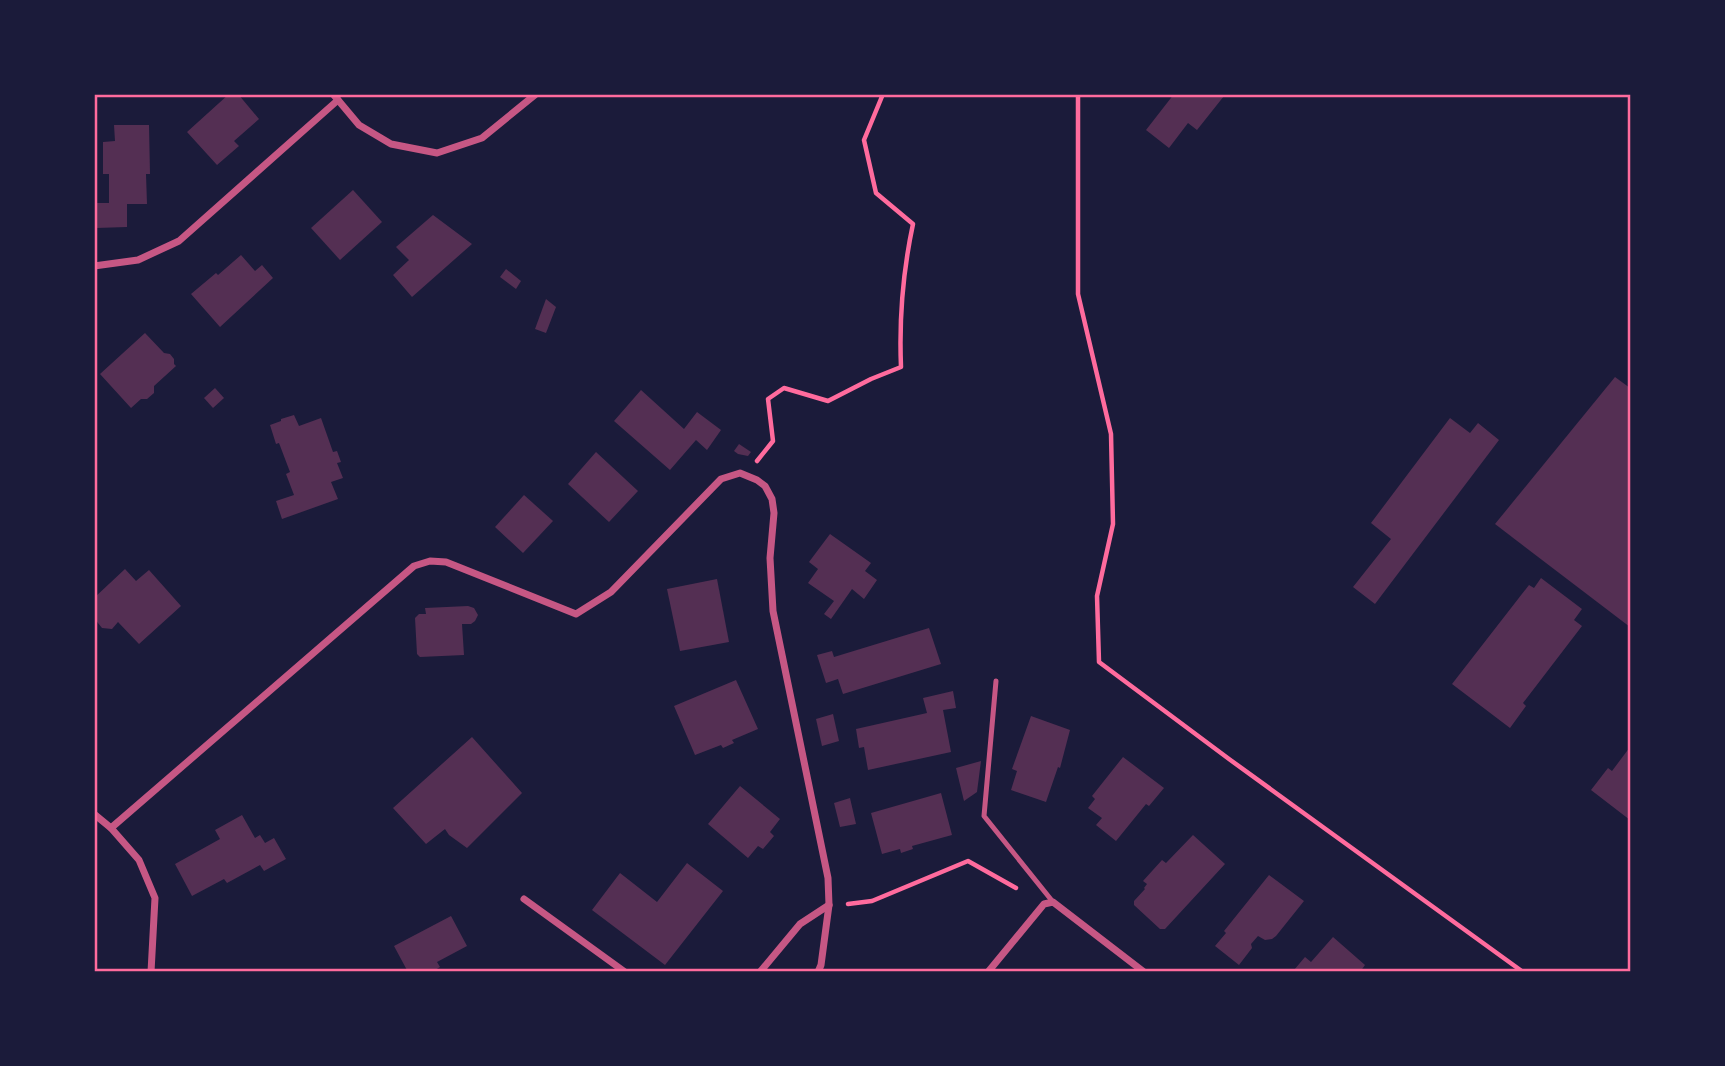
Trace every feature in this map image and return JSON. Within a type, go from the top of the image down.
[{"type":"street","points":[[94,266],[138,260],[179,242],[336,97],[359,125],[391,144],[437,153],[482,138],[536,94]]},
{"type":"street","points":[[111,828],[414,566],[430,561],[446,562],[576,614],[611,593],[721,479],[740,473],[765,486],[772,499],[774,513],[770,558],[773,611],[828,878],[830,905],[818,971]]},
{"type":"street","points":[[94,814],[111,828],[139,860],[155,898],[151,971]]},
{"type":"street","points":[[524,899],[625,971]]},
{"type":"street","points":[[988,971],[1044,904],[1053,902],[1144,971]]},
{"type":"street","points":[[760,971],[800,924],[830,905]]},
{"type":"lane","points":[[996,681],[984,816],[1053,902]]},
{"type":"path","points":[[746,476],[773,441],[768,399],[784,388],[828,401],[901,367],[900,332],[906,258],[913,224],[876,193],[864,140],[883,94]]},
{"type":"path","points":[[1078,94],[1077,294],[1111,433],[1113,524],[1097,596],[1099,662],[1523,971]]},
{"type":"path","points":[[872,901],[968,861],[1044,904]]},
{"type":"building","points":[[229,94],[238,94],[259,119],[234,141],[239,146],[217,165],[187,132]]},
{"type":"building","points":[[1174,94],[1224,96],[1197,130],[1188,123],[1169,148],[1146,130]]},
{"type":"building","points":[[114,125],[149,125],[150,174],[146,174],[147,204],[127,204],[127,227],[96,228],[95,203],[109,203],[109,174],[103,174],[103,142],[115,141]]},
{"type":"building","points":[[353,190],[382,222],[340,260],[311,228]]},
{"type":"building","points":[[433,215],[472,244],[412,297],[393,275],[409,260],[396,247]]},
{"type":"building","points":[[241,255],[255,271],[262,265],[273,278],[220,327],[191,294]]},
{"type":"building","points":[[506,269],[521,281],[516,289],[500,277]]},
{"type":"building","points":[[546,299],[556,307],[546,333],[535,329]]},
{"type":"building","points":[[145,333],[164,353],[170,354],[176,366],[154,386],[154,393],[131,408],[100,374]]},
{"type":"building","points":[[1615,377],[1630,388],[1630,627],[1495,524]]},
{"type":"building","points":[[215,388],[224,398],[213,408],[204,398]]},
{"type":"building","points":[[641,390],[684,429],[697,412],[721,430],[707,450],[696,440],[670,470],[614,421]]},
{"type":"building","points":[[294,415],[299,426],[321,418],[333,452],[337,451],[341,462],[337,463],[343,478],[331,482],[338,499],[282,519],[276,501],[294,495],[286,474],[290,472],[270,425]]},
{"type":"building","points":[[1450,418],[1470,433],[1478,423],[1499,440],[1375,604],[1353,587],[1391,539],[1371,523]]},
{"type":"building","points":[[739,444],[751,452],[748,456],[734,451]]},
{"type":"building","points":[[596,452],[638,491],[609,522],[568,484]]},
{"type":"building","points":[[524,495],[553,521],[523,553],[495,527]]},
{"type":"building","points":[[830,534],[871,563],[865,571],[877,580],[864,599],[852,589],[831,619],[824,614],[834,601],[808,583],[818,569],[809,562]]},
{"type":"building","points":[[125,569],[136,581],[149,570],[181,606],[139,644],[118,622],[112,629],[102,628],[94,618],[94,598]]},
{"type":"building","points":[[1541,578],[1582,609],[1574,620],[1582,626],[1523,703],[1526,706],[1510,728],[1452,684],[1529,585],[1534,588]]},
{"type":"building","points":[[717,579],[729,642],[680,651],[667,589]]},
{"type":"building","points":[[425,608],[474,608],[478,615],[471,624],[462,624],[464,655],[420,657],[417,654],[415,618],[419,614],[426,614]]},
{"type":"building","points":[[929,628],[941,664],[843,694],[838,679],[826,683],[817,655],[832,651],[834,657]]},
{"type":"building","points":[[736,680],[758,729],[732,740],[734,743],[723,748],[721,745],[695,755],[674,706]]},
{"type":"building","points":[[953,691],[956,708],[943,710],[951,752],[868,770],[864,747],[859,748],[856,729],[927,713],[923,698]]},
{"type":"building","points":[[833,714],[839,741],[822,746],[816,719]]},
{"type":"building","points":[[1031,716],[1070,730],[1060,768],[1058,767],[1046,802],[1011,790],[1017,771],[1012,769]]},
{"type":"building","points":[[472,737],[522,793],[467,848],[445,829],[426,844],[393,808]]},
{"type":"building","points":[[1630,747],[1630,820],[1591,790],[1608,768],[1612,771]]},
{"type":"building","points":[[1123,757],[1164,788],[1149,806],[1146,804],[1116,841],[1096,825],[1102,818],[1088,808],[1095,799],[1092,796]]},
{"type":"building","points":[[981,761],[977,792],[964,801],[956,768]]},
{"type":"building","points":[[740,786],[780,819],[770,832],[774,836],[763,849],[758,846],[748,858],[708,824]]},
{"type":"building","points":[[941,793],[952,835],[912,846],[913,849],[901,853],[900,849],[882,854],[871,813]]},
{"type":"building","points":[[850,798],[856,824],[840,827],[834,803]]},
{"type":"building","points":[[242,815],[255,838],[260,835],[265,843],[274,838],[286,859],[264,871],[260,865],[227,883],[224,879],[192,896],[175,864],[220,839],[215,830]]},
{"type":"building","points":[[1193,835],[1225,864],[1165,929],[1160,929],[1134,905],[1134,901],[1145,889],[1147,884],[1143,881],[1162,860],[1166,863]]},
{"type":"building","points":[[687,863],[723,891],[665,965],[592,910],[620,873],[657,902]]},
{"type":"building","points":[[1269,875],[1304,901],[1276,936],[1265,940],[1258,936],[1239,965],[1215,946]]},
{"type":"building","points":[[451,916],[467,946],[437,962],[440,967],[432,972],[408,972],[394,946]]},
{"type":"building","points":[[1333,937],[1365,965],[1360,972],[1294,970],[1305,957],[1311,962]]}]
